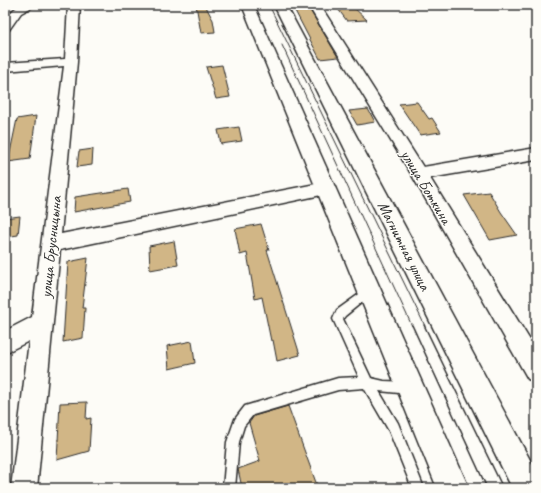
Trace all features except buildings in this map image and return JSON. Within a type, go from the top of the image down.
[{"type":"main road","points":[[248,5],[453,488]]},
{"type":"main road","name":"Магнитная улица","points":[[280,5],[528,488]]},
{"type":"street","points":[[5,27],[17,11],[30,5]]},
{"type":"street","name":"улица Брусницына","points":[[24,488],[71,62],[74,5]]},
{"type":"street","name":"улица Боткина","points":[[314,5],[419,174],[536,371]]},
{"type":"street","points":[[5,67],[71,62]]},
{"type":"street","points":[[419,174],[536,154]]},
{"type":"street","points":[[51,244],[326,188]]},
{"type":"street","points":[[5,342],[42,323]]},
{"type":"lane","points":[[369,291],[341,313],[338,319],[367,382],[394,427],[418,488]]},
{"type":"lane","points":[[229,488],[234,442],[239,423],[249,410],[338,384],[367,382],[384,387],[410,388]]},
{"type":"tram line","points":[[269,5],[425,326]]},
{"type":"tram line","points":[[282,45],[412,326]]},
{"type":"tram line","points":[[412,325],[487,488]]},
{"type":"tram line","points":[[424,325],[503,488]]}]
